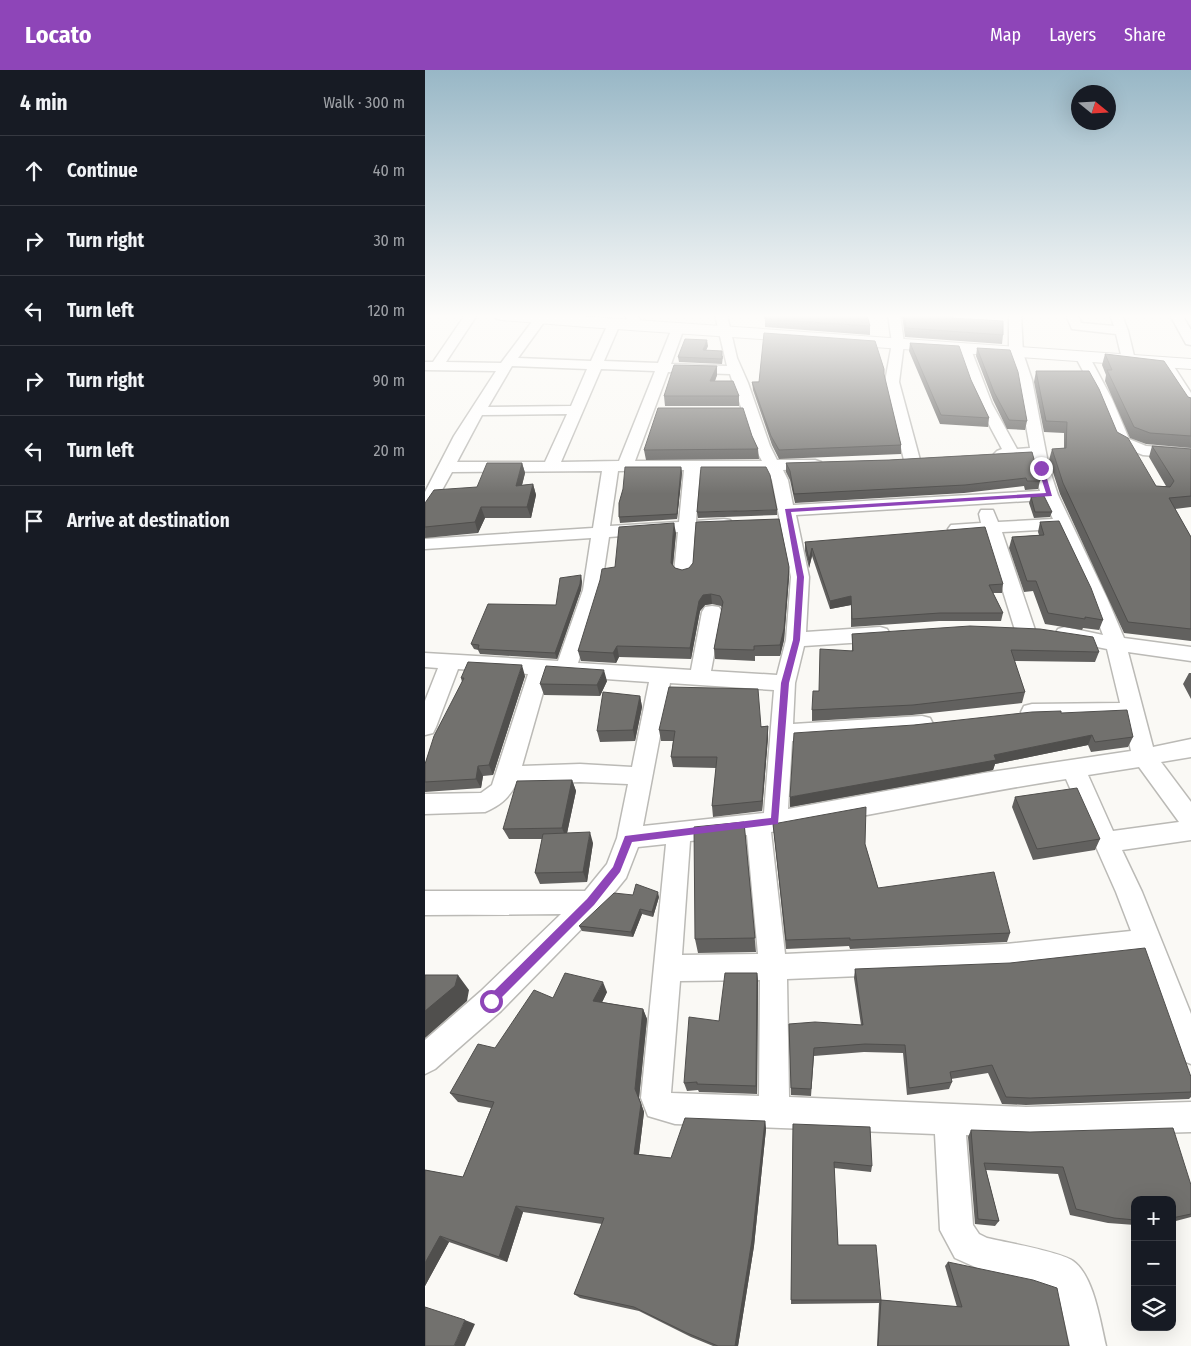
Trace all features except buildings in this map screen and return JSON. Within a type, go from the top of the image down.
[{"type":"street","points":[[425,506],[462,436],[501,375]]},
{"type":"street","points":[[551,466],[591,375]]},
{"type":"street","points":[[565,669],[592,590],[601,532],[618,466],[645,412],[660,375]]},
{"type":"street","points":[[737,375],[762,446],[780,480],[783,518],[803,544],[797,640],[785,683],[781,733],[766,822],[773,967],[774,1112]]},
{"type":"street","points":[[893,375],[892,382],[912,460]]},
{"type":"street","points":[[974,375],[983,401],[1000,435],[1013,454]]},
{"type":"street","points":[[1023,375],[1050,495],[1098,598],[1116,644],[1144,758],[1191,820]]},
{"type":"street","points":[[1091,375],[1105,399],[1123,442],[1133,448],[1143,450],[1191,454]]},
{"type":"street","points":[[1172,375],[1191,404]]},
{"type":"street","points":[[478,411],[576,410]]},
{"type":"street","points":[[645,412],[665,412]]},
{"type":"street","points":[[732,412],[751,412]]},
{"type":"street","points":[[1133,448],[1144,466]]},
{"type":"street","points":[[985,455],[1039,452]]},
{"type":"street","points":[[896,461],[931,459]]},
{"type":"street","points":[[447,467],[773,466],[830,464]]},
{"type":"street","points":[[683,573],[692,466]]},
{"type":"street","points":[[783,518],[981,498],[1050,495]]},
{"type":"street","points":[[981,498],[991,526],[1016,630],[1078,636],[1116,644],[1191,654]]},
{"type":"street","points":[[425,544],[744,523]]},
{"type":"street","points":[[937,531],[991,526],[1062,524]]},
{"type":"street","points":[[701,677],[713,612]]},
{"type":"street","points":[[797,640],[896,632]]},
{"type":"street","points":[[425,660],[785,683]]},
{"type":"street","points":[[425,727],[451,662]]},
{"type":"street","points":[[425,804],[485,802],[501,792],[508,775],[540,667]]},
{"type":"street","points":[[425,1059],[491,1001],[591,902],[617,870],[629,838],[661,674]]},
{"type":"street","points":[[1010,714],[1132,710]]},
{"type":"street","points":[[781,733],[941,722]]},
{"type":"street","points":[[629,838],[766,822],[865,807],[984,782],[1144,758],[1191,748]]},
{"type":"street","points":[[1073,768],[1149,942],[1191,1050]]},
{"type":"street","points":[[508,775],[580,773],[640,776]]},
{"type":"street","points":[[1106,842],[1191,830]]},
{"type":"street","points":[[679,833],[656,1098],[659,1105],[675,1109],[1026,1122],[1191,1117]]},
{"type":"street","points":[[425,903],[591,902]]},
{"type":"street","points":[[667,968],[773,967],[1006,957],[1149,942]]},
{"type":"street","points":[[949,1120],[957,1230],[967,1246],[984,1254],[1061,1273],[1076,1293],[1088,1346]]},
{"type":"route","points":[[491,1001],[591,902],[617,870],[629,838],[775,821],[785,683],[797,640],[800,577],[787,510],[1050,495],[1041,468]]}]
